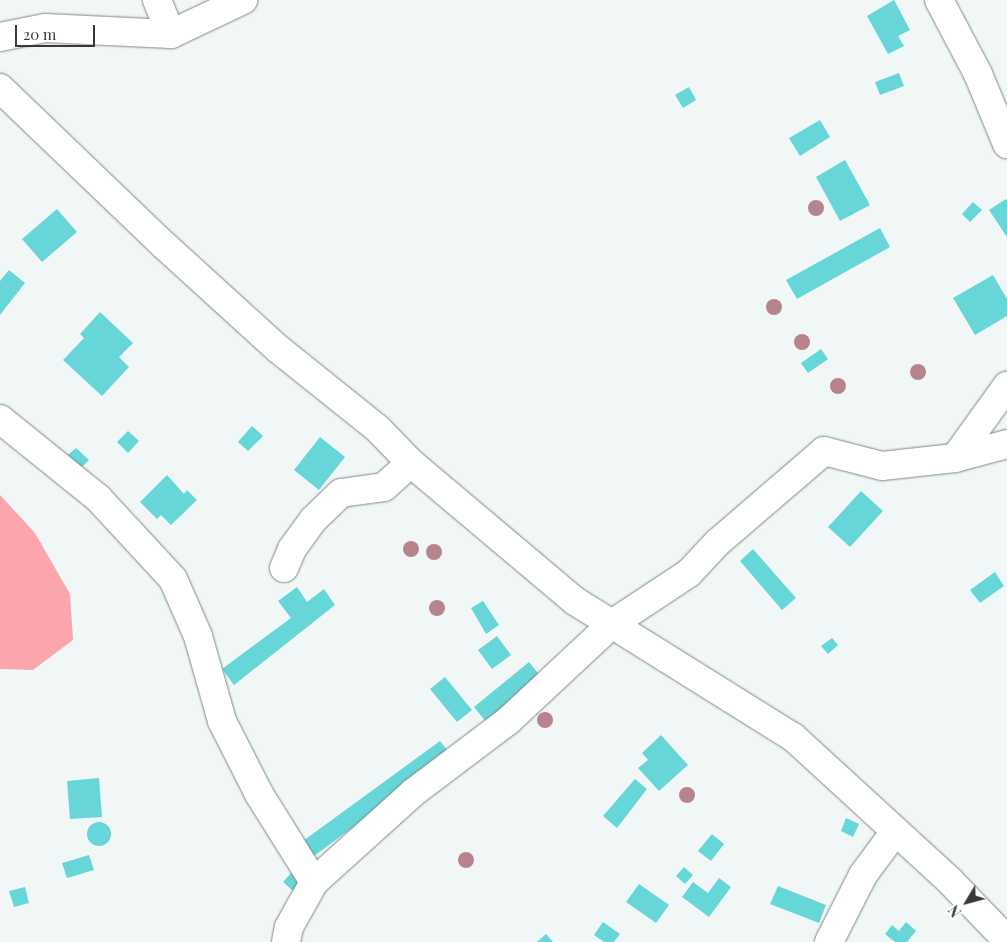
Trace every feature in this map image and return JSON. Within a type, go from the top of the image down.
[{"type":"street","points":[[157,0],[171,34]]},
{"type":"street","points":[[0,37],[45,28],[171,34],[243,0]]},
{"type":"street","points":[[939,0],[978,74],[1007,144]]},
{"type":"street","points":[[0,88],[165,246],[277,348],[378,429],[411,463],[575,601],[793,737],[894,833],[950,881],[1000,938]]},
{"type":"street","points":[[955,458],[1007,386]]},
{"type":"street","points":[[0,419],[98,498],[172,579],[198,636],[222,721],[259,794],[314,882]]},
{"type":"street","points":[[286,942],[289,927],[314,882],[414,792],[508,721],[612,624],[688,573],[717,543],[824,451],[882,466],[955,458],[1007,444]]},
{"type":"street","points":[[284,568],[292,549],[313,520],[341,493],[384,487],[411,463]]},
{"type":"street","points":[[829,942],[862,875],[894,833]]},
{"type":"shaded area","points":[[0,495],[35,533],[70,594],[73,640],[33,670],[0,669]]},
{"type":"building","points":[[894,0],[910,30],[898,36],[904,46],[888,54],[867,16]]},
{"type":"building","points":[[899,73],[904,86],[880,95],[875,82]]},
{"type":"building","points":[[689,87],[696,100],[683,108],[675,95]]},
{"type":"building","points":[[820,120],[830,137],[800,156],[789,138]]},
{"type":"building","points":[[845,160],[870,205],[840,221],[816,177]]},
{"type":"building","points":[[1006,199],[1007,201],[1007,237],[989,210]]},
{"type":"building","points":[[973,202],[982,210],[970,222],[962,214]]},
{"type":"building","points":[[57,209],[77,232],[42,262],[22,239]]},
{"type":"building","points":[[880,228],[890,247],[797,299],[786,280]]},
{"type":"building","points":[[9,270],[25,283],[0,315],[0,281]]},
{"type":"building","points":[[993,275],[1007,299],[1007,316],[975,335],[953,298]]},
{"type":"building","points":[[100,312],[133,343],[119,357],[129,367],[102,396],[63,360],[84,338],[80,334]]},
{"type":"building","points":[[821,349],[828,359],[808,373],[801,363]]},
{"type":"building","points":[[252,426],[263,436],[248,451],[238,442]]},
{"type":"building","points":[[128,431],[139,441],[128,453],[117,442]]},
{"type":"building","points":[[320,437],[345,457],[319,490],[294,470]]},
{"type":"building","points":[[76,448],[89,460],[81,468],[68,455]]},
{"type":"building","points":[[167,475],[184,494],[187,490],[197,500],[171,525],[161,515],[157,519],[140,502]]},
{"type":"building","points":[[861,491],[883,511],[850,547],[828,527]]},
{"type":"building","points":[[753,549],[796,598],[782,610],[740,561]]},
{"type":"building","points":[[995,572],[1004,586],[980,603],[970,590]]},
{"type":"building","points":[[297,587],[307,602],[324,589],[335,605],[234,685],[222,669],[291,618],[278,601]]},
{"type":"building","points":[[483,601],[499,625],[486,634],[471,608]]},
{"type":"building","points":[[497,636],[511,655],[492,669],[478,650]]},
{"type":"building","points":[[832,638],[838,645],[828,654],[821,646]]},
{"type":"building","points":[[529,662],[542,678],[487,723],[474,707]]},
{"type":"building","points":[[445,677],[472,710],[457,722],[430,689]]},
{"type":"building","points":[[661,735],[688,765],[659,791],[638,768],[648,760],[642,753]]},
{"type":"building","points":[[440,741],[451,755],[314,856],[303,841]]},
{"type":"building","points":[[99,778],[102,817],[70,819],[67,781]]},
{"type":"building","points":[[635,779],[647,789],[617,828],[603,816]]},
{"type":"building","points":[[846,818],[859,824],[853,837],[841,831]]},
{"type":"building","points":[[99,822],[108,825],[111,834],[108,843],[99,846],[90,843],[87,834],[90,825]]},
{"type":"building","points":[[712,834],[724,844],[711,861],[698,851]]},
{"type":"building","points":[[89,855],[94,870],[67,878],[62,863]]},
{"type":"building","points":[[684,867],[693,875],[685,884],[676,876]]},
{"type":"building","points":[[291,873],[301,883],[293,891],[283,882]]},
{"type":"building","points":[[719,878],[731,887],[709,917],[682,897],[693,882],[708,893]]},
{"type":"building","points":[[639,884],[669,905],[656,923],[626,902]]},
{"type":"building","points":[[778,886],[826,905],[819,923],[770,904]]},
{"type":"building","points":[[25,887],[29,903],[14,907],[9,891]]},
{"type":"building","points":[[603,922],[620,934],[614,942],[604,942],[594,935]]},
{"type":"building","points":[[906,922],[916,931],[907,942],[895,942],[885,934],[892,925],[899,931]]},
{"type":"building","points":[[546,934],[553,942],[537,942]]}]
